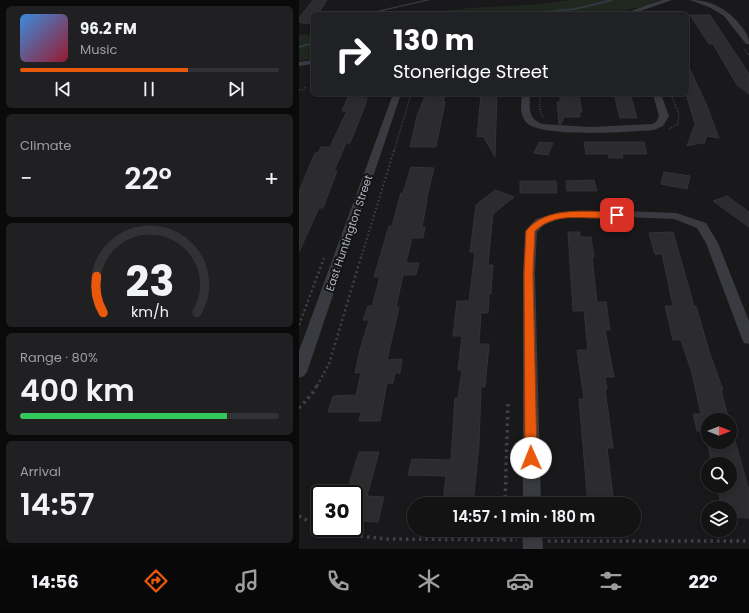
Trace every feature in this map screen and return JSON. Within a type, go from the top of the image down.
[{"type":"street","points":[[631,12],[669,0]]},
{"type":"street","points":[[693,0],[718,8],[729,15],[749,42]]},
{"type":"street","points":[[299,64],[311,62]]},
{"type":"street","name":"East Huntington Street","points":[[299,372],[396,96]]},
{"type":"street","points":[[526,96],[526,114],[531,122],[545,128],[603,129],[637,129],[654,127],[660,124],[665,116],[658,96]]},
{"type":"street","points":[[532,497],[529,273],[531,231],[540,222],[560,215],[676,216],[702,226],[712,243],[749,339]]},
{"type":"street","points":[[532,537],[533,549]]},
{"type":"lane","points":[[374,12],[429,0]]},
{"type":"path","points":[[299,90],[304,90],[307,86]]},
{"type":"path","points":[[299,408],[312,394],[329,364],[410,96]]},
{"type":"path","points":[[540,96],[540,110],[545,120]]},
{"type":"path","points":[[505,497],[508,404]]},
{"type":"path","points":[[299,516],[311,522]]},
{"type":"shaded area","points":[[569,0],[660,0],[648,5],[621,12],[433,12],[469,8],[529,5]]},
{"type":"shaded area","points":[[311,34],[311,59],[299,61],[299,35]]},
{"type":"building","points":[[313,0],[327,0],[319,12],[311,12],[311,22],[307,24],[299,22],[299,18]]},
{"type":"building","points":[[690,15],[710,15],[749,74],[749,94],[737,85],[713,44],[709,44]]},
{"type":"building","points":[[689,67],[707,106],[719,138],[707,136],[704,144],[700,143],[687,146],[695,124],[687,97],[689,96]]},
{"type":"building","points":[[348,96],[363,96],[362,98],[367,98],[350,143],[346,143],[334,171],[337,171],[323,208],[319,208],[299,252],[299,191],[315,153],[318,153],[321,147],[330,147],[347,111],[342,111]]},
{"type":"building","points":[[425,96],[445,97],[443,101],[445,102],[436,147],[410,147],[417,116]]},
{"type":"building","points":[[481,96],[497,96],[495,157],[483,136],[477,137]]},
{"type":"building","points":[[560,96],[579,96],[582,112],[579,112],[580,117],[564,117],[561,124],[559,124],[557,102],[560,102]]},
{"type":"building","points":[[614,96],[631,96],[637,118],[620,118]]},
{"type":"building","points":[[539,142],[553,143],[548,155],[534,153]]},
{"type":"building","points":[[584,142],[644,142],[647,154],[622,154],[623,158],[609,158],[608,154],[586,154]]},
{"type":"building","points":[[411,167],[434,168],[426,201],[422,227],[425,227],[423,238],[412,238],[406,263],[419,263],[416,275],[403,275],[396,307],[399,307],[387,360],[402,359],[400,373],[395,373],[393,383],[387,383],[380,421],[359,421],[361,412],[328,412],[333,396],[356,395],[361,373],[355,373],[369,320],[363,320],[368,306],[372,306],[380,277],[374,277],[389,226],[392,226],[401,193],[403,193]]},
{"type":"building","points":[[664,172],[690,176],[687,189],[661,184]]},
{"type":"building","points":[[594,180],[597,191],[567,191],[566,181]]},
{"type":"building","points":[[520,181],[556,181],[557,193],[520,193]]},
{"type":"building","points":[[495,190],[514,197],[493,214],[488,265],[493,265],[491,294],[489,294],[488,313],[481,313],[479,344],[489,344],[485,387],[481,387],[479,445],[474,497],[444,497],[446,476],[408,475],[412,459],[451,460],[455,398],[458,398],[462,370],[458,370],[462,336],[453,336],[457,301],[469,301],[475,252],[470,252],[476,205]]},
{"type":"building","points":[[727,196],[749,212],[749,227],[713,201]]},
{"type":"building","points":[[568,232],[580,232],[580,237],[591,237],[597,302],[606,302],[610,330],[605,330],[614,377],[605,377],[607,389],[605,389],[613,448],[607,448],[613,497],[587,497],[579,399],[584,399],[577,350],[588,350],[584,311],[573,311]]},
{"type":"building","points":[[673,232],[694,306],[696,306],[709,351],[723,390],[721,390],[727,413],[701,414],[692,373],[681,340],[673,340],[665,306],[673,306],[662,254],[655,254],[649,233]]},
{"type":"building","points":[[693,414],[701,414],[701,431],[697,431]]},
{"type":"building","points":[[737,448],[749,490],[749,518],[737,517],[737,501],[720,501],[719,493],[737,493],[737,457],[710,457],[709,449]]},
{"type":"building","points":[[359,452],[379,452],[367,496],[384,497],[378,522],[363,521],[363,485],[349,485]]},
{"type":"waterway","points":[[546,12],[575,9],[612,0]]},
{"type":"waterway","points":[[299,47],[311,44]]},
{"type":"route","points":[[531,458],[529,273],[531,231],[540,222],[560,215],[617,215]]}]
